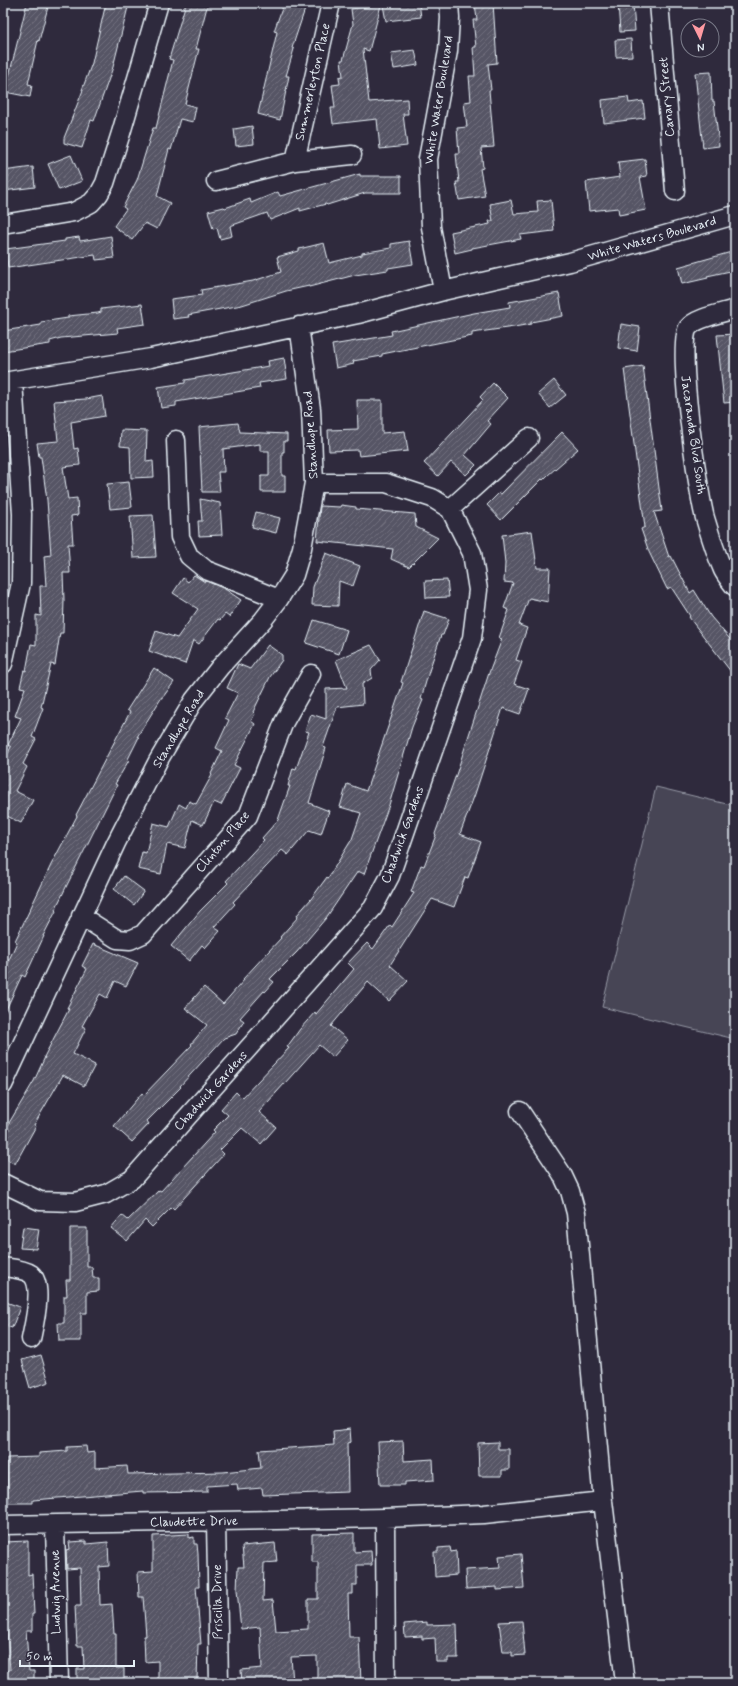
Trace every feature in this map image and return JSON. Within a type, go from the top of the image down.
[{"type":"street","points":[[3,224],[74,212],[91,203],[99,194],[121,133],[159,3]]},
{"type":"street","name":"Summerleyton Place","points":[[295,161],[331,3]]},
{"type":"street","name":"White Water Boulevard","points":[[443,291],[431,227],[428,159],[448,51],[450,18],[449,3]]},
{"type":"street","name":"Canary Street","points":[[659,3],[675,191]]},
{"type":"street","points":[[216,181],[295,161],[352,155]]},
{"type":"street","name":"White Waters Boulevard","points":[[8,382],[152,358],[358,314],[443,291],[570,262],[735,216]]},
{"type":"street","name":"Jacaranda Blvd South","points":[[735,309],[699,320],[688,328],[683,344],[691,431],[705,517],[723,571],[735,587]]},
{"type":"street","name":"Standhope Road","points":[[3,1086],[116,842],[144,788],[194,700],[220,667],[263,620],[294,575],[302,548],[314,483],[311,409],[299,326]]},
{"type":"street","points":[[3,664],[21,583],[22,514],[8,382]]},
{"type":"street","points":[[314,483],[386,483],[432,498],[450,509],[529,438]]},
{"type":"street","points":[[176,440],[180,537],[189,556],[206,570],[279,598]]},
{"type":"street","name":"Chadwick Gardens","points":[[3,1183],[40,1200],[75,1202],[106,1194],[132,1179],[373,908],[390,876],[472,638],[478,590],[472,553],[450,509]]},
{"type":"street","name":"Clinton Place","points":[[81,916],[117,939],[130,940],[143,934],[248,816],[284,722],[311,674]]},
{"type":"street","points":[[520,1111],[562,1174],[570,1191],[576,1213],[604,1501],[625,1683]]},
{"type":"street","points":[[3,1267],[31,1274],[36,1284],[38,1300],[31,1339]]},
{"type":"street","name":"Claudette Drive","points":[[3,1525],[385,1518],[484,1514],[604,1501]]},
{"type":"street","points":[[385,1518],[386,1683]]},
{"type":"street","name":"Priscilla Drive","points":[[216,1522],[219,1683]]},
{"type":"street","name":"Ludwig Avenue","points":[[55,1525],[59,1683]]},
{"type":"shaded area","points":[[656,787],[735,806],[735,1039],[602,1007]]},
{"type":"building","points":[[27,3],[49,3],[39,41],[38,40],[28,84],[32,85],[30,97],[5,92],[7,75],[9,76]]},
{"type":"building","points":[[106,3],[129,3],[113,67],[94,121],[91,120],[82,148],[64,143],[64,138],[92,63]]},
{"type":"building","points":[[186,3],[208,3],[196,49],[199,49],[185,104],[196,107],[193,122],[180,119],[171,150],[169,149],[157,196],[170,203],[157,229],[145,223],[132,240],[114,226],[126,209],[123,207],[137,180],[153,128],[156,128],[173,60],[169,59]]},
{"type":"building","points":[[284,3],[307,3],[292,48],[294,49],[286,76],[289,76],[280,120],[258,114],[277,32],[274,31]]},
{"type":"building","points":[[419,3],[421,17],[386,21],[383,5]]},
{"type":"building","points":[[475,3],[493,3],[497,63],[488,64],[494,147],[481,148],[483,168],[480,169],[485,196],[459,200],[456,182],[459,182],[456,154],[459,154],[457,128],[467,127],[464,102],[471,101],[469,76],[475,76],[473,47],[476,47],[473,20],[477,20]]},
{"type":"building","points":[[618,3],[633,3],[635,31],[620,32]]},
{"type":"building","points":[[381,5],[369,51],[363,49],[369,102],[407,99],[408,114],[403,114],[407,146],[380,149],[377,119],[333,124],[331,108],[335,108],[332,85],[340,84],[339,77],[343,76],[341,60],[343,60],[353,24],[351,9]]},
{"type":"building","points":[[631,39],[632,56],[616,57],[615,40]]},
{"type":"building","points":[[415,50],[418,65],[394,69],[391,53]]},
{"type":"building","points":[[711,72],[712,101],[714,101],[719,146],[703,148],[695,73]]},
{"type":"building","points":[[628,97],[629,103],[643,101],[645,118],[604,123],[602,100]]},
{"type":"building","points":[[252,126],[254,144],[236,146],[234,129]]},
{"type":"building","points":[[71,155],[82,181],[59,190],[48,164]]},
{"type":"building","points":[[645,159],[647,176],[640,177],[646,210],[619,215],[618,208],[589,211],[586,182],[620,177],[618,162]]},
{"type":"building","points":[[33,167],[35,187],[3,191],[3,171]]},
{"type":"building","points":[[360,174],[360,176],[401,176],[401,193],[365,193],[327,205],[300,211],[300,208],[270,220],[267,213],[230,226],[232,236],[220,239],[217,228],[213,229],[208,211],[225,208],[250,199],[251,203],[278,192],[280,196]]},
{"type":"building","points":[[511,200],[514,214],[538,212],[537,201],[551,200],[554,231],[520,235],[521,239],[472,248],[455,253],[451,232],[490,224],[489,221],[493,221],[490,204]]},
{"type":"building","points":[[111,236],[114,258],[96,260],[95,255],[8,268],[6,249],[65,241],[65,239],[79,237],[80,241]]},
{"type":"building","points":[[409,241],[413,264],[388,268],[388,270],[355,275],[309,287],[286,291],[242,305],[188,315],[189,317],[173,319],[171,299],[202,295],[201,290],[253,281],[281,272],[277,257],[299,251],[299,249],[324,243],[329,263],[362,255],[362,253],[391,248],[391,244]]},
{"type":"building","points":[[735,251],[735,270],[707,276],[708,278],[682,284],[678,267]]},
{"type":"building","points":[[559,293],[563,316],[531,322],[531,324],[472,333],[472,336],[382,354],[382,356],[353,361],[354,364],[336,368],[332,345],[392,335],[391,331],[474,313],[510,307],[509,302]]},
{"type":"building","points":[[142,304],[145,324],[117,328],[118,333],[61,338],[50,341],[50,344],[3,351],[3,331],[41,325],[41,322],[68,318],[68,316],[98,313],[101,312],[101,309]]},
{"type":"building","points":[[621,324],[640,327],[637,351],[618,348]]},
{"type":"building","points":[[735,334],[735,402],[724,403],[717,335]]},
{"type":"building","points":[[284,358],[287,379],[259,383],[260,388],[176,402],[176,406],[161,408],[158,387],[185,383],[185,380],[269,366],[268,361]]},
{"type":"building","points":[[643,366],[662,511],[654,512],[669,557],[671,556],[690,593],[694,590],[711,617],[735,645],[735,677],[689,617],[690,616],[671,587],[667,589],[649,552],[641,529],[645,527],[624,369]]},
{"type":"building","points":[[554,380],[566,395],[550,408],[538,394]]},
{"type":"building","points":[[493,383],[508,398],[487,421],[491,424],[465,455],[476,465],[466,475],[451,462],[438,476],[424,463],[483,400],[480,397]]},
{"type":"building","points":[[102,396],[105,416],[71,422],[74,449],[78,448],[80,465],[63,467],[68,499],[77,498],[78,515],[71,516],[73,544],[68,544],[70,573],[63,573],[63,633],[60,633],[55,665],[51,664],[41,707],[43,708],[32,737],[36,739],[23,764],[27,767],[15,791],[33,800],[21,823],[3,814],[3,763],[11,747],[8,745],[21,718],[15,716],[25,688],[20,687],[24,670],[26,671],[31,644],[36,645],[36,615],[41,616],[40,586],[46,586],[44,556],[51,555],[47,500],[41,457],[39,457],[37,443],[58,441],[54,401],[86,399]]},
{"type":"building","points":[[357,400],[382,400],[382,433],[405,431],[408,451],[359,456],[358,450],[329,451],[328,430],[358,429]]},
{"type":"building","points":[[238,423],[240,432],[287,434],[287,441],[284,441],[284,452],[282,452],[282,476],[285,476],[285,492],[261,492],[261,476],[269,476],[269,451],[260,451],[260,444],[223,449],[224,472],[218,472],[220,492],[202,492],[199,427]]},
{"type":"building","points":[[121,430],[147,431],[146,462],[153,461],[154,477],[131,478],[130,447],[120,446]]},
{"type":"building","points":[[562,432],[578,449],[543,480],[542,479],[501,520],[487,505],[499,493],[501,494]]},
{"type":"building","points":[[129,482],[132,507],[110,509],[107,484]]},
{"type":"building","points":[[200,499],[220,503],[222,535],[199,536],[198,521],[202,521]]},
{"type":"building","points":[[341,505],[356,507],[356,509],[415,514],[416,527],[438,538],[409,567],[391,559],[393,549],[317,541],[320,506],[340,507]]},
{"type":"building","points":[[256,512],[280,518],[276,533],[252,527]]},
{"type":"building","points":[[153,515],[156,557],[133,558],[130,516]]},
{"type":"building","points":[[532,531],[537,568],[550,568],[548,602],[529,598],[519,625],[527,628],[516,660],[522,662],[514,684],[529,689],[520,714],[503,708],[475,794],[460,834],[481,842],[468,878],[465,877],[454,907],[432,899],[390,965],[408,981],[389,1001],[368,982],[331,1026],[348,1040],[333,1057],[319,1045],[259,1112],[276,1127],[261,1144],[242,1128],[220,1150],[224,1154],[174,1209],[172,1207],[152,1227],[145,1220],[127,1241],[111,1228],[122,1215],[128,1220],[159,1190],[161,1191],[215,1132],[213,1130],[228,1115],[221,1109],[236,1092],[242,1098],[289,1048],[287,1047],[300,1029],[315,1012],[316,1014],[354,969],[348,963],[367,943],[373,949],[390,925],[392,927],[414,893],[411,892],[421,865],[424,866],[436,835],[435,834],[489,673],[502,639],[499,638],[509,610],[504,608],[513,583],[504,582],[505,563],[502,535]]},
{"type":"building","points":[[326,553],[360,566],[353,586],[339,581],[338,606],[312,605],[313,587]]},
{"type":"building","points":[[194,575],[205,582],[206,581],[225,589],[241,600],[229,617],[225,614],[220,620],[218,619],[199,644],[193,640],[185,664],[149,651],[156,631],[177,638],[198,609],[173,593],[183,578],[188,582]]},
{"type":"building","points":[[447,580],[449,597],[426,598],[425,581]]},
{"type":"building","points":[[424,611],[449,619],[443,635],[441,635],[429,671],[421,699],[423,700],[412,727],[389,805],[364,874],[358,871],[326,918],[297,952],[270,979],[274,982],[240,1018],[244,1021],[236,1034],[224,1038],[180,1086],[181,1087],[147,1121],[149,1124],[132,1142],[114,1126],[142,1093],[144,1095],[192,1045],[191,1044],[207,1025],[185,1008],[204,987],[223,1004],[298,917],[297,915],[327,877],[328,878],[352,839],[361,813],[340,807],[347,784],[366,791],[403,683],[401,682]]},
{"type":"building","points":[[314,620],[347,630],[339,654],[306,643]]},
{"type":"building","points":[[268,645],[282,655],[282,660],[270,677],[253,712],[255,714],[251,721],[255,724],[234,765],[240,768],[221,805],[214,802],[203,825],[192,820],[185,848],[167,844],[161,874],[138,869],[142,852],[146,853],[153,823],[169,827],[179,804],[186,808],[189,801],[196,804],[212,775],[211,774],[222,751],[216,748],[229,720],[225,718],[238,693],[227,688],[238,664],[250,669]]},
{"type":"building","points":[[371,645],[380,660],[371,670],[372,678],[362,684],[363,704],[337,707],[323,747],[326,748],[309,803],[329,811],[321,834],[309,830],[288,855],[282,850],[233,902],[235,904],[214,927],[220,931],[205,948],[202,945],[189,961],[171,946],[200,911],[228,883],[226,881],[264,840],[262,838],[278,820],[290,786],[288,786],[293,768],[296,769],[309,732],[305,731],[311,714],[326,719],[326,689],[347,688],[336,660]]},
{"type":"building","points":[[154,668],[174,682],[162,697],[137,737],[139,737],[128,759],[129,760],[115,784],[117,785],[55,910],[56,911],[25,977],[22,975],[3,1016],[3,973],[17,942],[15,941],[51,865],[77,816],[76,815],[130,712],[127,710]]},
{"type":"building","points":[[124,876],[144,891],[134,905],[114,889]]},
{"type":"building","points":[[93,944],[138,963],[126,986],[115,981],[107,998],[100,994],[82,1026],[86,1028],[73,1054],[95,1065],[84,1086],[63,1075],[34,1125],[36,1126],[15,1164],[3,1157],[3,1140],[9,1129],[6,1128],[34,1081],[44,1057],[69,1009],[67,1008],[87,969],[82,966]]},
{"type":"building","points":[[23,1227],[39,1229],[36,1249],[20,1248]]},
{"type":"building","points":[[70,1228],[87,1228],[87,1267],[92,1267],[93,1278],[99,1278],[99,1291],[87,1292],[87,1313],[81,1313],[81,1341],[59,1341],[58,1323],[64,1323],[64,1296],[67,1296],[66,1280],[70,1280]]},
{"type":"building","points":[[3,1301],[20,1307],[12,1328],[3,1325]]},
{"type":"building","points":[[41,1355],[49,1382],[30,1388],[22,1360]]},
{"type":"building","points":[[350,1429],[351,1442],[347,1443],[348,1492],[263,1495],[262,1488],[238,1490],[237,1484],[207,1486],[207,1492],[143,1493],[143,1491],[33,1500],[33,1503],[8,1503],[7,1458],[39,1457],[39,1453],[67,1451],[67,1447],[86,1446],[87,1453],[95,1452],[95,1468],[127,1466],[128,1474],[223,1472],[261,1468],[259,1450],[334,1445],[333,1431]]},
{"type":"building","points":[[403,1441],[404,1461],[433,1459],[434,1480],[405,1482],[405,1485],[380,1485],[378,1442]]},
{"type":"building","points":[[498,1442],[498,1449],[509,1449],[509,1470],[502,1470],[502,1476],[479,1476],[478,1443]]},
{"type":"building","points":[[354,1533],[354,1552],[371,1551],[372,1565],[357,1565],[357,1585],[353,1585],[353,1594],[348,1594],[349,1637],[359,1637],[361,1683],[317,1683],[317,1656],[291,1657],[293,1683],[242,1683],[241,1670],[262,1668],[260,1627],[241,1629],[237,1590],[238,1567],[244,1567],[242,1546],[275,1543],[277,1562],[264,1563],[263,1601],[273,1600],[276,1631],[308,1629],[308,1599],[318,1599],[318,1562],[312,1562],[312,1534]]},
{"type":"building","points":[[189,1534],[189,1538],[194,1537],[194,1544],[197,1544],[198,1554],[199,1587],[196,1587],[201,1644],[198,1644],[197,1681],[194,1681],[194,1683],[158,1683],[158,1661],[145,1662],[144,1636],[146,1636],[143,1597],[139,1597],[138,1572],[153,1571],[153,1536]]},
{"type":"building","points":[[28,1541],[28,1575],[32,1574],[34,1614],[32,1614],[32,1631],[26,1631],[29,1671],[34,1671],[34,1683],[3,1683],[3,1671],[10,1670],[7,1631],[3,1631],[3,1607],[5,1607],[3,1542]]},
{"type":"building","points":[[86,1541],[86,1544],[108,1542],[109,1566],[99,1567],[100,1605],[112,1604],[114,1634],[116,1634],[116,1668],[124,1668],[124,1683],[77,1683],[77,1669],[84,1669],[83,1646],[77,1646],[75,1606],[81,1606],[80,1568],[67,1569],[66,1550],[70,1549],[69,1542]]},
{"type":"building","points":[[450,1547],[451,1552],[456,1551],[457,1575],[435,1577],[434,1552],[438,1552],[438,1548]]},
{"type":"building","points":[[521,1554],[524,1588],[497,1590],[497,1587],[466,1589],[465,1570],[500,1568],[499,1556]]},
{"type":"building","points":[[522,1621],[525,1655],[512,1656],[512,1652],[503,1652],[499,1622]]},
{"type":"building","points":[[427,1622],[427,1625],[457,1624],[458,1658],[448,1658],[448,1662],[436,1662],[435,1638],[422,1639],[422,1636],[405,1637],[404,1624]]}]
